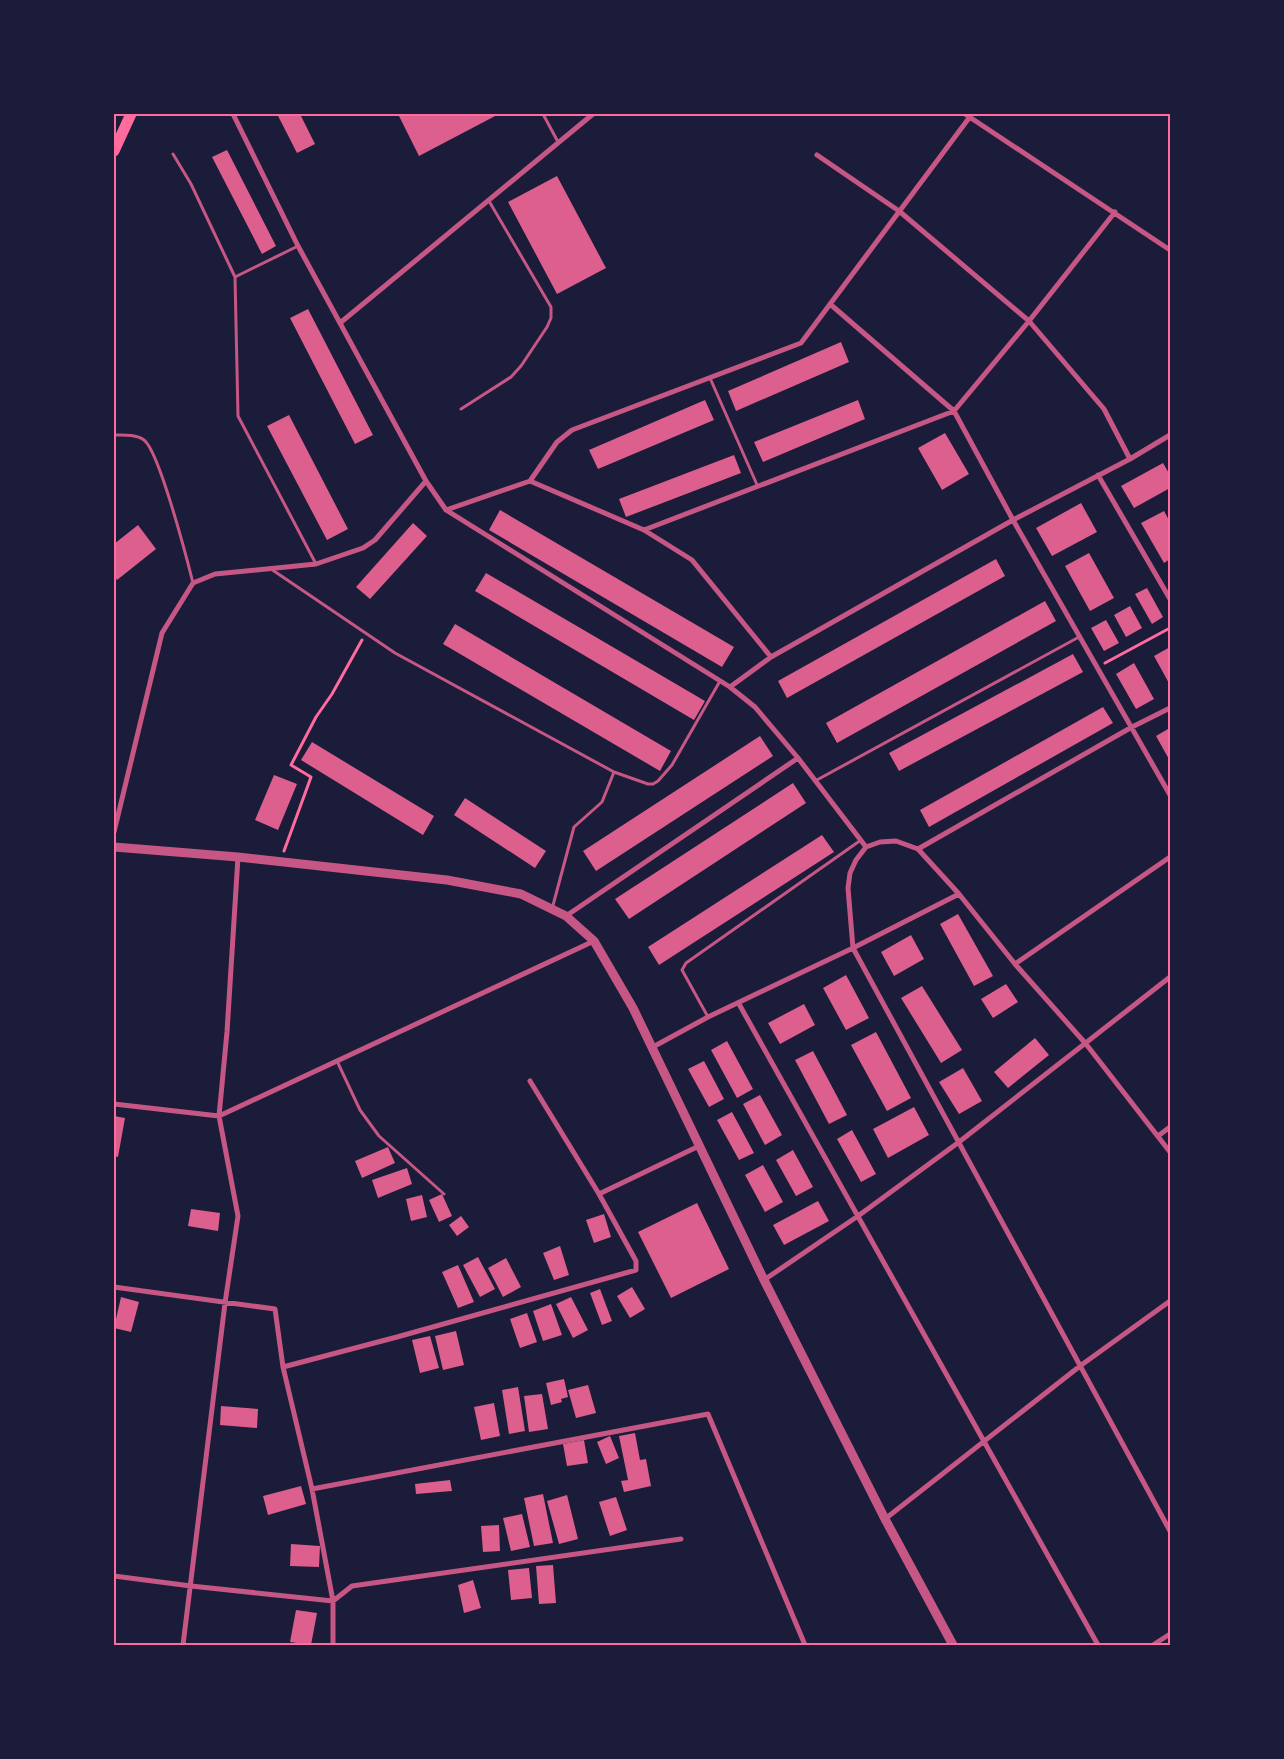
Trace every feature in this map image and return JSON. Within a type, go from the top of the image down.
[{"type":"main road","points":[[114,151],[131,114]]},
{"type":"street","points":[[233,114],[298,246],[426,481],[446,510],[730,687],[755,707],[798,758],[866,848]]},
{"type":"street","points":[[340,323],[593,114]]},
{"type":"street","points":[[446,510],[530,481],[557,442],[572,430],[801,343],[969,115],[1170,250]]},
{"type":"street","points":[[817,155],[900,211],[1028,322],[1104,409],[1130,459]]},
{"type":"street","points":[[644,530],[954,411],[1028,322],[1115,212]]},
{"type":"street","points":[[830,304],[954,411],[1013,520],[1170,795]]},
{"type":"street","points":[[730,687],[771,657],[1013,520],[1130,459],[1170,435]]},
{"type":"street","points":[[1098,476],[1170,600]]},
{"type":"street","points":[[114,832],[162,633],[193,583],[215,574],[316,564],[363,548],[375,540],[426,481]]},
{"type":"street","points":[[530,481],[644,530],[692,560],[771,657]]},
{"type":"street","points":[[918,849],[1132,727],[1170,708]]},
{"type":"street","points":[[566,916],[798,758]]},
{"type":"street","points":[[1170,1152],[1086,1044],[1015,964],[959,894],[918,849],[896,841],[880,842],[866,848],[853,866],[848,888],[853,948],[1170,1531]]},
{"type":"street","points":[[114,847],[238,857],[446,880],[521,894],[566,916],[594,941],[632,1008],[764,1280],[886,1519],[953,1645]]},
{"type":"street","points":[[183,1645],[225,1303],[238,1216],[219,1116],[227,1032],[238,857]]},
{"type":"street","points":[[1015,964],[1170,857]]},
{"type":"street","points":[[652,1048],[708,1017],[739,1004],[959,894]]},
{"type":"street","points":[[114,1104],[219,1116],[594,941]]},
{"type":"street","points":[[764,1280],[858,1216],[959,1142],[1170,977]]},
{"type":"street","points":[[739,1004],[1098,1645]]},
{"type":"street","points":[[283,1367],[636,1270],[636,1261],[600,1194],[530,1081]]},
{"type":"street","points":[[1158,1136],[1170,1127]]},
{"type":"street","points":[[600,1194],[699,1146]]},
{"type":"street","points":[[114,1287],[275,1309],[283,1367],[312,1489],[333,1601],[333,1645]]},
{"type":"street","points":[[886,1519],[1080,1366],[1170,1301]]},
{"type":"street","points":[[312,1489],[708,1414],[804,1645]]},
{"type":"street","points":[[114,1576],[333,1601],[352,1586],[681,1539]]},
{"type":"street","points":[[1152,1645],[1170,1634]]},
{"type":"lane","points":[[543,114],[558,143]]},
{"type":"lane","points":[[173,154],[191,184],[235,276],[238,416],[316,564]]},
{"type":"lane","points":[[461,409],[511,377],[521,366],[551,318],[551,307],[489,201]]},
{"type":"lane","points":[[235,276],[298,246]]},
{"type":"lane","points":[[710,378],[758,487]]},
{"type":"lane","points":[[114,435],[136,436],[145,440],[152,450],[175,516],[193,583]]},
{"type":"lane","points":[[270,568],[395,653],[614,772],[648,784],[658,781],[672,765],[720,681]]},
{"type":"lane","points":[[816,781],[1080,636]]},
{"type":"lane","points":[[552,909],[574,827],[602,802],[614,772]]},
{"type":"lane","points":[[708,1017],[682,970],[686,963],[861,840]]},
{"type":"lane","points":[[337,1061],[360,1110],[379,1136],[444,1194]]},
{"type":"path","points":[[1098,667],[1170,628]]},
{"type":"path","points":[[281,862],[311,777],[291,765],[316,717],[332,694],[366,633]]},
{"type":"building","points":[[277,114],[300,114],[315,144],[297,153]]},
{"type":"building","points":[[398,114],[499,114],[419,156]]},
{"type":"building","points":[[227,150],[276,246],[262,254],[212,157]]},
{"type":"building","points":[[557,176],[606,268],[557,294],[508,202]]},
{"type":"building","points":[[308,309],[373,435],[355,444],[290,318]]},
{"type":"building","points":[[841,342],[849,362],[736,411],[728,391]]},
{"type":"building","points":[[705,400],[714,420],[598,469],[589,450]]},
{"type":"building","points":[[858,400],[865,419],[763,462],[754,442]]},
{"type":"building","points":[[289,415],[348,529],[327,540],[267,426]]},
{"type":"building","points":[[945,433],[969,474],[942,490],[918,448]]},
{"type":"building","points":[[734,455],[741,473],[626,517],[619,499]]},
{"type":"building","points":[[1163,463],[1170,475],[1170,488],[1134,508],[1121,486]]},
{"type":"building","points":[[1081,503],[1097,532],[1052,556],[1036,528]]},
{"type":"building","points":[[500,510],[734,647],[722,667],[489,530]]},
{"type":"building","points":[[1164,511],[1170,522],[1170,559],[1164,563],[1141,523]]},
{"type":"building","points":[[413,523],[427,536],[370,599],[356,587]]},
{"type":"building","points":[[138,525],[156,549],[117,580],[114,576],[114,544]]},
{"type":"building","points":[[1089,553],[1114,598],[1090,611],[1065,566]]},
{"type":"building","points":[[996,559],[1005,576],[787,698],[778,681]]},
{"type":"building","points":[[486,573],[705,701],[694,720],[475,591]]},
{"type":"building","points":[[1147,588],[1163,617],[1152,624],[1135,594]]},
{"type":"building","points":[[1045,601],[1056,621],[837,743],[826,723]]},
{"type":"building","points":[[1130,606],[1142,628],[1126,637],[1114,615]]},
{"type":"building","points":[[1106,620],[1119,643],[1104,651],[1091,628]]},
{"type":"building","points":[[455,624],[671,751],[660,771],[443,644]]},
{"type":"building","points":[[1170,647],[1170,685],[1154,656]]},
{"type":"building","points":[[1073,654],[1083,672],[899,771],[889,753]]},
{"type":"building","points":[[1134,663],[1154,699],[1136,709],[1116,674]]},
{"type":"building","points":[[1103,707],[1113,723],[929,827],[920,810]]},
{"type":"building","points":[[1168,729],[1170,733],[1170,761],[1156,736]]},
{"type":"building","points":[[760,736],[773,756],[596,871],[583,851]]},
{"type":"building","points":[[312,742],[434,816],[423,835],[301,760]]},
{"type":"building","points":[[274,775],[297,784],[278,830],[255,820]]},
{"type":"building","points":[[793,783],[806,803],[629,919],[615,899]]},
{"type":"building","points":[[465,798],[546,851],[535,868],[454,815]]},
{"type":"building","points":[[822,835],[834,852],[659,965],[648,947]]},
{"type":"building","points":[[958,914],[993,976],[974,986],[940,924]]},
{"type":"building","points":[[911,935],[924,959],[894,976],[881,952]]},
{"type":"building","points":[[846,975],[869,1018],[846,1030],[823,988]]},
{"type":"building","points":[[1006,984],[1018,1002],[993,1018],[981,999]]},
{"type":"building","points":[[922,986],[962,1050],[941,1063],[901,998]]},
{"type":"building","points":[[804,1004],[815,1025],[780,1044],[768,1023]]},
{"type":"building","points":[[876,1032],[911,1098],[887,1111],[851,1045]]},
{"type":"building","points":[[1035,1038],[1049,1055],[1008,1088],[994,1072]]},
{"type":"building","points":[[727,1041],[753,1089],[737,1098],[711,1050]]},
{"type":"building","points":[[813,1051],[847,1115],[829,1124],[795,1060]]},
{"type":"building","points":[[704,1061],[724,1099],[709,1107],[688,1069]]},
{"type":"building","points":[[963,1068],[982,1101],[959,1114],[939,1082]]},
{"type":"building","points":[[760,1095],[782,1135],[765,1145],[743,1104]]},
{"type":"building","points":[[914,1107],[929,1135],[888,1158],[873,1129]]},
{"type":"building","points":[[732,1112],[754,1153],[739,1160],[717,1120]]},
{"type":"building","points":[[114,1116],[125,1118],[118,1157],[114,1156]]},
{"type":"building","points":[[852,1130],[876,1174],[861,1182],[837,1139]]},
{"type":"building","points":[[388,1147],[395,1163],[362,1178],[355,1161]]},
{"type":"building","points":[[793,1150],[813,1187],[796,1196],[776,1160]]},
{"type":"building","points":[[763,1165],[783,1202],[765,1212],[745,1175]]},
{"type":"building","points":[[407,1168],[412,1184],[378,1198],[372,1180]]},
{"type":"building","points":[[442,1194],[452,1216],[439,1222],[429,1200]]},
{"type":"building","points":[[422,1195],[427,1217],[411,1221],[406,1199]]},
{"type":"building","points":[[818,1201],[829,1221],[784,1245],[773,1225]]},
{"type":"building","points":[[697,1203],[729,1269],[671,1298],[638,1232]]},
{"type":"building","points":[[191,1209],[220,1213],[218,1231],[188,1226]]},
{"type":"building","points":[[604,1214],[611,1237],[594,1243],[586,1220]]},
{"type":"building","points":[[461,1216],[469,1227],[457,1236],[449,1225]]},
{"type":"building","points":[[560,1246],[569,1275],[554,1280],[543,1253]]},
{"type":"building","points":[[478,1257],[495,1289],[480,1297],[463,1265]]},
{"type":"building","points":[[506,1258],[521,1287],[503,1297],[488,1268]]},
{"type":"building","points":[[458,1265],[474,1302],[458,1308],[442,1272]]},
{"type":"building","points":[[632,1287],[645,1309],[630,1318],[617,1296]]},
{"type":"building","points":[[600,1289],[612,1321],[602,1325],[590,1293]]},
{"type":"building","points":[[121,1297],[139,1302],[131,1332],[114,1328]]},
{"type":"building","points":[[571,1297],[588,1330],[573,1338],[556,1304]]},
{"type":"building","points":[[551,1304],[562,1335],[543,1341],[533,1311]]},
{"type":"building","points":[[527,1313],[537,1342],[520,1348],[510,1319]]},
{"type":"building","points":[[456,1331],[464,1365],[443,1370],[435,1336]]},
{"type":"building","points":[[430,1336],[439,1368],[420,1373],[412,1340]]},
{"type":"building","points":[[564,1379],[568,1397],[561,1399],[562,1402],[551,1405],[546,1383]]},
{"type":"building","points":[[588,1385],[596,1413],[576,1418],[568,1390]]},
{"type":"building","points":[[518,1387],[525,1431],[509,1434],[502,1390]]},
{"type":"building","points":[[542,1394],[548,1429],[529,1432],[524,1396]]},
{"type":"building","points":[[494,1403],[500,1436],[481,1440],[474,1407]]},
{"type":"building","points":[[221,1406],[258,1409],[257,1428],[220,1425]]},
{"type":"building","points":[[635,1433],[640,1460],[646,1459],[651,1486],[624,1492],[621,1481],[628,1480],[619,1436]]},
{"type":"building","points":[[610,1436],[619,1458],[606,1464],[597,1442]]},
{"type":"building","points":[[584,1440],[588,1463],[567,1466],[563,1444]]},
{"type":"building","points":[[450,1480],[452,1491],[416,1494],[415,1484]]},
{"type":"building","points":[[301,1486],[306,1504],[268,1515],[263,1496]]},
{"type":"building","points":[[543,1494],[553,1543],[534,1546],[524,1498]]},
{"type":"building","points":[[567,1495],[578,1539],[559,1544],[547,1501]]},
{"type":"building","points":[[616,1497],[627,1530],[610,1536],[599,1502]]},
{"type":"building","points":[[522,1514],[530,1547],[511,1551],[503,1518]]},
{"type":"building","points":[[499,1525],[500,1551],[483,1552],[481,1526]]},
{"type":"building","points":[[291,1544],[320,1546],[319,1567],[290,1566]]},
{"type":"building","points":[[553,1565],[556,1603],[539,1604],[536,1566]]},
{"type":"building","points":[[529,1568],[532,1598],[511,1600],[508,1570]]},
{"type":"building","points":[[473,1580],[481,1608],[464,1613],[458,1585]]},
{"type":"building","points":[[296,1610],[317,1613],[311,1645],[290,1642]]}]
